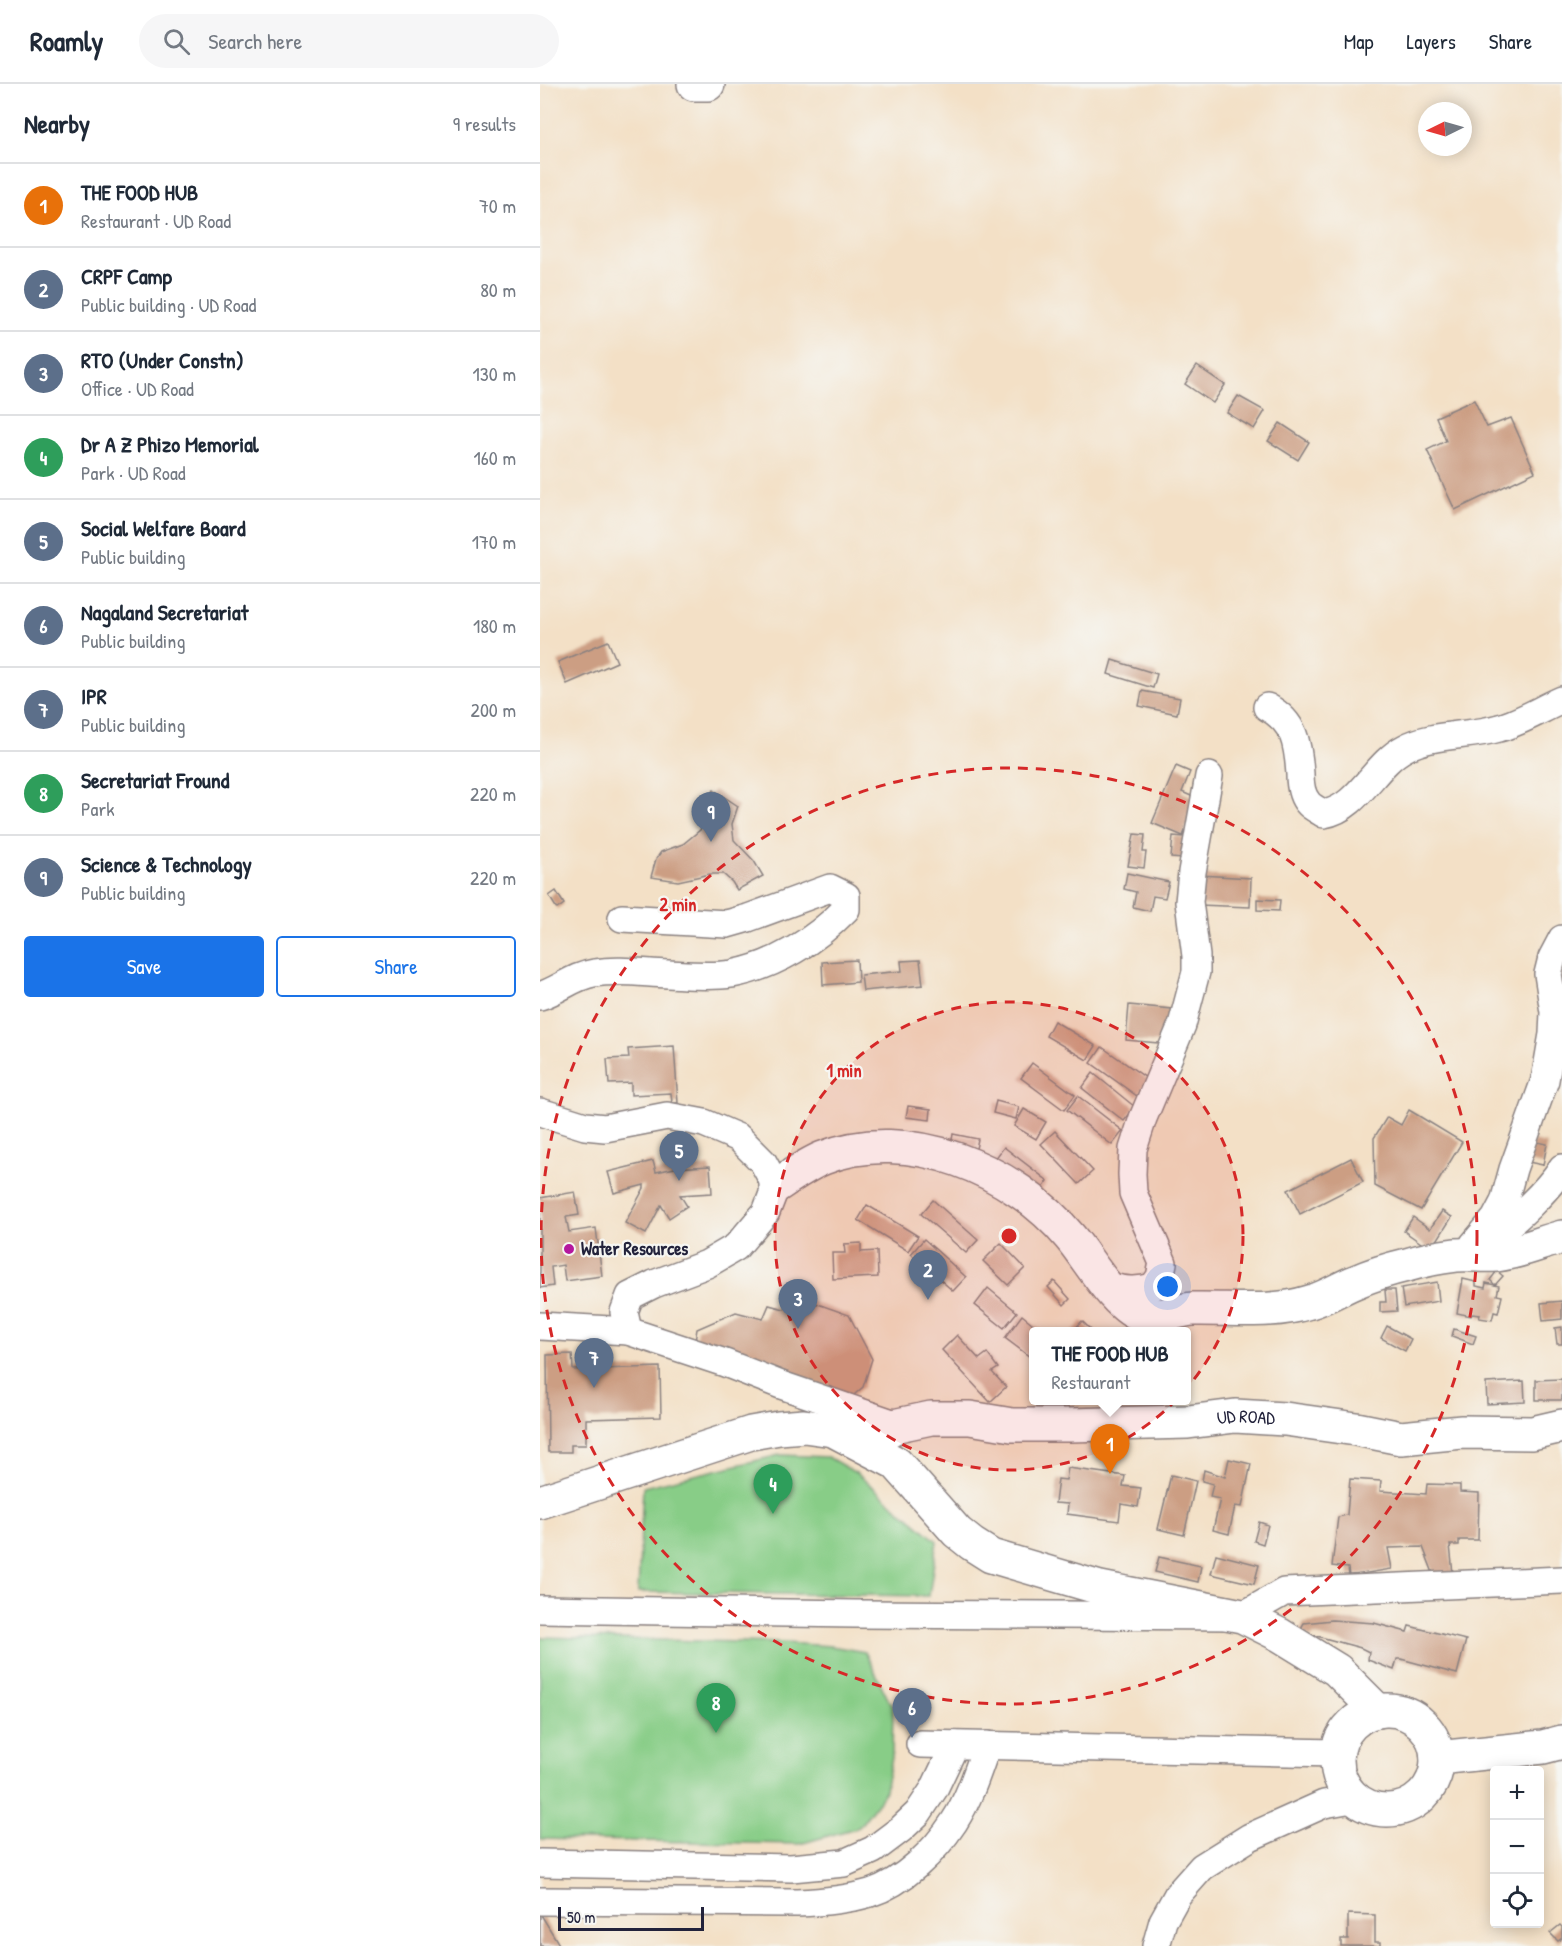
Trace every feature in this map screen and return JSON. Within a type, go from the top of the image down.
[{"type":"main road","points":[[694,84],[708,84]]},
{"type":"main road","points":[[776,1186],[798,1171],[824,1158],[855,1150],[892,1147],[928,1150],[968,1164],[1003,1179],[1036,1202],[1069,1236],[1108,1287],[1129,1308],[1145,1316],[1192,1309],[1276,1309],[1310,1302],[1358,1281],[1461,1250],[1496,1255],[1526,1250],[1562,1237]]},
{"type":"main road","name":"UD ROAD","points":[[863,1445],[898,1425],[940,1418],[970,1418],[1012,1425],[1069,1425],[1188,1422],[1235,1416],[1297,1421],[1401,1438],[1462,1432],[1532,1432],[1562,1426]]},
{"type":"main road","points":[[540,1502],[740,1437],[779,1428],[804,1426],[833,1430],[896,1463],[957,1532],[991,1556],[1100,1588],[1242,1616],[1280,1635],[1337,1670],[1378,1711]]},
{"type":"main road","points":[[1390,1710],[1402,1712],[1423,1725],[1430,1735],[1437,1758],[1432,1781],[1426,1792],[1407,1806],[1384,1810],[1372,1808],[1352,1799],[1339,1775],[1336,1753],[1348,1729],[1356,1720],[1378,1711],[1390,1710]]},
{"type":"main road","points":[[1437,1758],[1543,1747],[1562,1742]]},
{"type":"street","points":[[1267,707],[1278,713],[1292,730],[1299,762],[1300,789],[1309,804],[1324,814],[1335,812],[1347,803],[1391,757],[1407,747],[1499,728],[1531,716],[1562,700]]},
{"type":"street","points":[[1108,1287],[1127,1291],[1141,1291],[1153,1287],[1160,1277],[1163,1263],[1133,1193],[1133,1149],[1143,1118],[1182,1025],[1196,972],[1190,902],[1192,872],[1209,776]]},
{"type":"street","points":[[540,996],[554,992],[579,976],[593,973],[615,971],[711,975],[732,974],[763,966],[795,950],[836,920],[846,909],[846,896],[830,888],[727,924],[621,918]]},
{"type":"street","points":[[1461,1250],[1495,1219],[1504,1202],[1513,1169],[1545,1080],[1553,1034],[1554,1012],[1548,974],[1552,958],[1562,939]]},
{"type":"street","points":[[540,1112],[585,1126],[605,1128],[667,1116],[704,1123],[739,1138],[763,1162],[776,1186],[766,1212],[736,1247],[707,1264],[654,1284],[630,1296],[624,1312],[628,1331]]},
{"type":"street","points":[[1461,1250],[1496,1234],[1552,1184],[1562,1168]]},
{"type":"street","points":[[540,1326],[628,1331],[898,1425]]},
{"type":"street","points":[[540,1609],[855,1614],[1242,1616],[1284,1592],[1562,1580]]},
{"type":"street","points":[[920,1744],[1336,1753]]},
{"type":"street","points":[[540,1863],[791,1868],[844,1863],[873,1850],[918,1813],[934,1790],[955,1745]]},
{"type":"street","points":[[540,1901],[797,1903],[832,1902],[871,1893],[894,1882],[915,1867],[954,1822],[967,1798],[987,1745]]},
{"type":"street","points":[[1156,1946],[1163,1921],[1178,1894],[1202,1867],[1250,1837],[1324,1804],[1352,1799]]},
{"type":"green space","points":[[780,1455],[828,1457],[856,1473],[937,1541],[929,1596],[638,1592],[643,1487]]},
{"type":"green space","points":[[540,1637],[785,1643],[831,1646],[865,1652],[893,1709],[892,1758],[884,1794],[859,1827],[800,1844],[540,1839]]},
{"type":"building","points":[[1197,366],[1225,385],[1213,403],[1185,384]]},
{"type":"building","points":[[1238,396],[1265,411],[1254,429],[1227,413]]},
{"type":"building","points":[[1474,400],[1487,427],[1511,418],[1535,472],[1455,510],[1427,450],[1446,441],[1436,417]]},
{"type":"building","points":[[1280,423],[1309,442],[1298,460],[1268,441]]},
{"type":"building","points":[[608,641],[617,662],[567,684],[558,662]]},
{"type":"building","points":[[1112,660],[1157,674],[1153,688],[1108,674]]},
{"type":"building","points":[[1142,691],[1180,698],[1177,714],[1139,706]]},
{"type":"building","points":[[1176,766],[1190,772],[1182,792],[1198,799],[1183,836],[1152,823]]},
{"type":"building","points":[[714,790],[738,806],[732,824],[734,840],[754,861],[763,876],[737,890],[723,874],[710,874],[678,881],[651,877],[656,859],[661,852],[683,844],[700,830],[703,823],[703,806]]},
{"type":"building","points":[[1134,834],[1145,835],[1144,868],[1128,866]]},
{"type":"building","points":[[1173,836],[1185,837],[1183,859],[1171,858]]},
{"type":"building","points":[[1127,873],[1169,882],[1165,898],[1153,896],[1150,911],[1133,907],[1136,892],[1124,889]]},
{"type":"building","points":[[1200,875],[1251,878],[1250,907],[1199,905]]},
{"type":"building","points":[[556,891],[564,904],[557,909],[549,896]]},
{"type":"building","points":[[1257,899],[1280,900],[1279,911],[1257,910]]},
{"type":"building","points":[[857,960],[858,982],[823,985],[822,962]]},
{"type":"building","points":[[920,960],[923,985],[863,991],[861,975],[902,971],[901,961]]},
{"type":"building","points":[[1129,1005],[1172,1009],[1169,1044],[1126,1040]]},
{"type":"building","points":[[1054,1021],[1096,1046],[1087,1060],[1046,1036]]},
{"type":"building","points":[[674,1046],[678,1103],[672,1103],[671,1093],[631,1095],[631,1083],[609,1084],[607,1059],[629,1058],[628,1049]]},
{"type":"building","points":[[1102,1047],[1149,1080],[1137,1096],[1091,1063]]},
{"type":"building","points":[[1032,1063],[1075,1095],[1064,1110],[1021,1078]]},
{"type":"building","points":[[1093,1073],[1135,1107],[1124,1121],[1082,1088]]},
{"type":"building","points":[[1078,1096],[1123,1131],[1112,1145],[1067,1110]]},
{"type":"building","points":[[996,1101],[1019,1107],[1016,1119],[993,1113]]},
{"type":"building","points":[[908,1106],[931,1109],[930,1120],[906,1117]]},
{"type":"building","points":[[1024,1109],[1046,1122],[1036,1139],[1014,1126]]},
{"type":"building","points":[[1409,1110],[1462,1142],[1421,1210],[1375,1186],[1374,1138],[1387,1117],[1401,1125]]},
{"type":"building","points":[[1055,1131],[1093,1171],[1079,1184],[1041,1144]]},
{"type":"building","points":[[953,1134],[978,1139],[976,1149],[951,1145]]},
{"type":"building","points":[[1533,1141],[1547,1144],[1543,1165],[1528,1162]]},
{"type":"building","points":[[1004,1147],[1048,1181],[1037,1197],[992,1163]]},
{"type":"building","points":[[1351,1158],[1363,1182],[1300,1214],[1288,1190]]},
{"type":"building","points":[[653,1161],[656,1172],[675,1168],[710,1166],[712,1193],[680,1195],[687,1206],[669,1218],[661,1205],[646,1234],[625,1223],[644,1185],[614,1193],[608,1172]]},
{"type":"building","name":"Water Resources","points":[[575,1192],[579,1215],[566,1217],[569,1232],[596,1228],[602,1276],[565,1281],[563,1265],[551,1267],[553,1286],[540,1288],[540,1198]]},
{"type":"building","points":[[933,1200],[978,1240],[966,1253],[921,1214]]},
{"type":"building","points":[[867,1205],[918,1236],[908,1251],[858,1220]]},
{"type":"building","points":[[1442,1211],[1452,1217],[1431,1250],[1404,1231],[1413,1217],[1430,1229]]},
{"type":"building","points":[[924,1239],[966,1277],[953,1291],[911,1254]]},
{"type":"building","points":[[861,1243],[861,1252],[877,1251],[878,1277],[833,1279],[832,1253],[845,1253],[844,1244]]},
{"type":"building","points":[[1001,1243],[1025,1268],[1008,1285],[983,1261]]},
{"type":"building","points":[[1497,1271],[1503,1276],[1495,1285],[1490,1280]]},
{"type":"building","points":[[1463,1279],[1476,1282],[1476,1286],[1485,1288],[1486,1283],[1499,1286],[1497,1295],[1502,1296],[1498,1313],[1494,1312],[1492,1320],[1479,1318],[1480,1315],[1457,1313]]},
{"type":"building","points":[[1054,1281],[1070,1299],[1064,1305],[1048,1287]]},
{"type":"building","points":[[1437,1282],[1439,1301],[1404,1307],[1401,1288]]},
{"type":"building","points":[[988,1288],[1017,1312],[1004,1328],[975,1305]]},
{"type":"building","points":[[1385,1290],[1395,1290],[1397,1311],[1380,1312],[1380,1302],[1386,1302]]},
{"type":"building","points":[[801,1298],[849,1315],[872,1359],[863,1387],[847,1401],[693,1354],[697,1329],[736,1312],[763,1319],[769,1305],[784,1309]]},
{"type":"building","points":[[1562,1301],[1562,1319],[1543,1321],[1541,1303]]},
{"type":"building","points":[[1022,1315],[1037,1327],[1029,1327],[1029,1356],[1005,1338]]},
{"type":"building","points":[[1082,1321],[1088,1327],[1077,1327]]},
{"type":"building","points":[[1387,1326],[1411,1339],[1405,1351],[1381,1338]]},
{"type":"building","points":[[1562,1327],[1562,1344],[1557,1344],[1555,1328]]},
{"type":"building","points":[[1454,1329],[1476,1336],[1473,1344],[1452,1336]]},
{"type":"building","points":[[957,1335],[979,1359],[987,1353],[998,1368],[992,1372],[1006,1387],[990,1402],[942,1350]]},
{"type":"building","points":[[572,1354],[573,1370],[660,1367],[661,1417],[586,1419],[586,1445],[571,1445],[571,1452],[548,1452],[547,1355]]},
{"type":"building","points":[[1562,1379],[1562,1400],[1536,1400],[1536,1380]]},
{"type":"building","points":[[1524,1381],[1525,1402],[1487,1404],[1486,1383]]},
{"type":"building","points":[[1229,1459],[1251,1464],[1242,1507],[1235,1506],[1229,1534],[1213,1530],[1220,1499],[1210,1497],[1213,1484],[1202,1481],[1204,1470],[1225,1477]]},
{"type":"building","points":[[1068,1468],[1125,1476],[1123,1486],[1141,1488],[1138,1507],[1121,1504],[1119,1521],[1067,1514],[1068,1504],[1055,1503],[1058,1479],[1066,1480]]},
{"type":"building","points":[[1171,1475],[1196,1481],[1184,1535],[1158,1529]]},
{"type":"building","points":[[1350,1479],[1381,1481],[1380,1491],[1426,1494],[1427,1484],[1460,1485],[1460,1492],[1479,1493],[1478,1540],[1459,1540],[1459,1545],[1450,1545],[1453,1574],[1433,1573],[1423,1547],[1388,1548],[1392,1569],[1349,1576],[1348,1568],[1332,1566],[1338,1517],[1347,1515]]},
{"type":"building","points":[[1259,1522],[1268,1525],[1263,1544],[1254,1541]]},
{"type":"building","points":[[1216,1554],[1259,1565],[1254,1584],[1211,1574]]},
{"type":"building","points":[[1159,1557],[1201,1566],[1198,1582],[1155,1572]]},
{"type":"building","points":[[1332,1620],[1374,1623],[1407,1632],[1409,1626],[1466,1640],[1457,1674],[1401,1659],[1397,1659],[1394,1670],[1368,1660],[1369,1652],[1361,1648],[1313,1635],[1312,1638],[1299,1632],[1304,1623]]},
{"type":"building","points":[[540,1913],[560,1946],[540,1946]]},
{"type":"building","points":[[1348,1914],[1375,1915],[1375,1942],[1380,1942],[1380,1946],[1341,1946],[1341,1939],[1348,1939]]},
{"type":"building","points":[[1560,1925],[1562,1938],[1558,1941],[1550,1933]]},
{"type":"place","name":"Science & Technology","points":[[711,842]]},
{"type":"place","name":"Social Welfare Board","points":[[679,1181]]},
{"type":"place","name":"Water Resources","points":[[569,1249]]},
{"type":"place","name":"CRPF Camp","points":[[928,1300]]},
{"type":"place","name":"RTO (Under Constn)","points":[[798,1329]]},
{"type":"place","name":"IPR","points":[[594,1388]]},
{"type":"place","name":"THE FOOD HUB","points":[[1110,1474]]},
{"type":"place","name":"Dr A Z Phizo Memorial","points":[[773,1514]]},
{"type":"place","name":"Secretariat Fround","points":[[716,1733]]},
{"type":"place","name":"Nagaland Secretariat","points":[[912,1738]]}]
